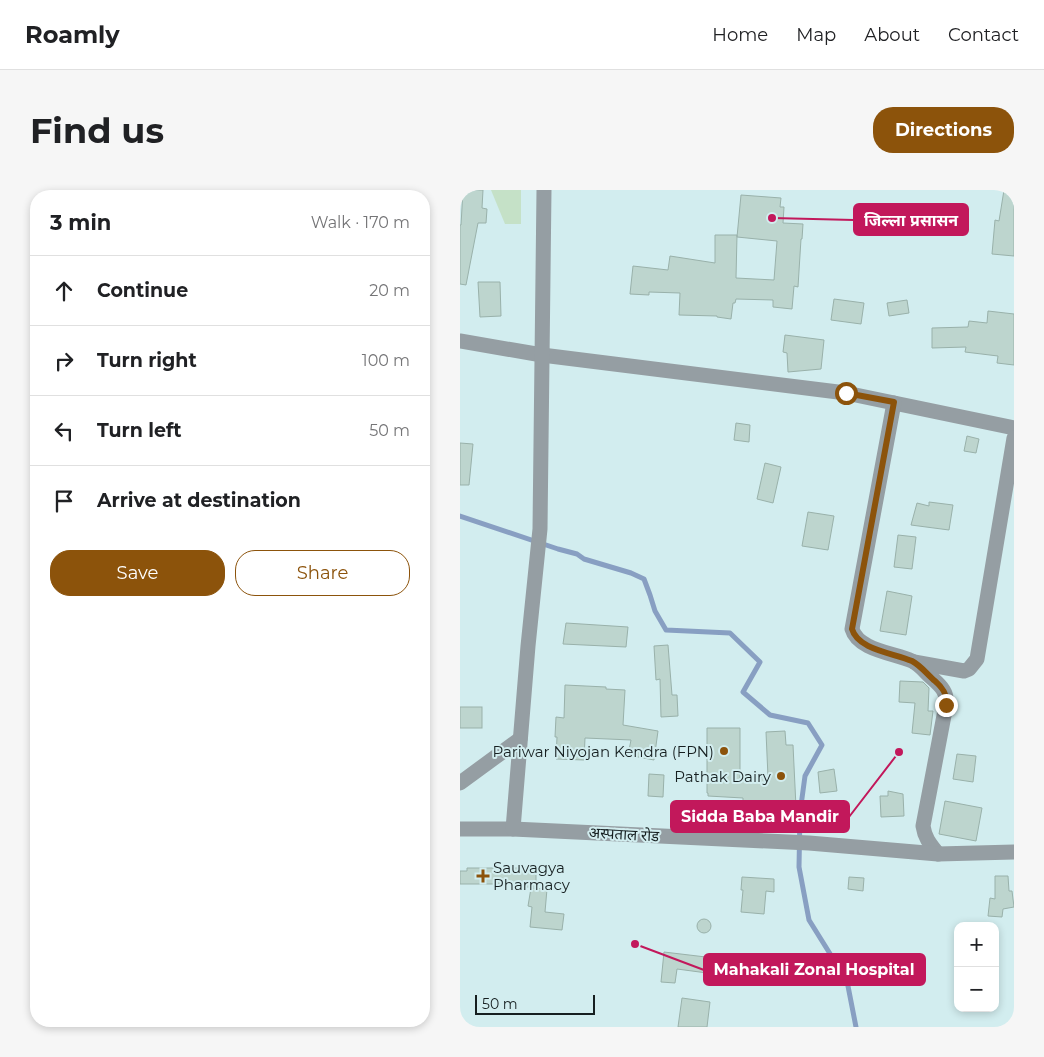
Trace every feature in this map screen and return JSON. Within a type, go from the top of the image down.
[{"type":"street","points":[[513,829],[540,529],[544,190]]},
{"type":"street","points":[[460,341],[542,355],[846,393],[1014,428]]},
{"type":"street","points":[[894,402],[852,629],[856,638],[864,644],[914,662],[964,671],[969,669],[977,659],[1014,438]]},
{"type":"street","points":[[914,662],[942,688],[947,700],[923,826],[928,843],[938,854]]},
{"type":"street","points":[[460,783],[520,739]]},
{"type":"street","name":"अस्पताल रोड","points":[[460,829],[513,829],[809,843],[938,854],[1014,852]]},
{"type":"green space","points":[[491,190],[521,190],[521,224],[505,224]]},
{"type":"building","points":[[463,190],[483,190],[482,208],[487,209],[486,223],[478,223],[466,285],[460,284],[460,225]]},
{"type":"building","points":[[1004,190],[1014,190],[1014,256],[992,254],[995,220],[999,221]]},
{"type":"building","points":[[741,195],[781,198],[780,207],[784,207],[783,223],[803,224],[798,287],[794,286],[792,309],[773,307],[773,300],[736,299],[735,303],[733,303],[731,319],[717,316],[679,315],[680,293],[649,292],[649,295],[630,294],[633,266],[668,270],[670,256],[715,263],[715,235],[737,235],[736,278],[774,280],[777,241],[737,237]]},
{"type":"building","points":[[478,282],[500,282],[501,316],[480,317]]},
{"type":"building","points":[[834,299],[864,303],[861,324],[831,320]]},
{"type":"building","points":[[907,300],[909,313],[889,316],[887,303]]},
{"type":"building","points":[[988,311],[1014,314],[1014,365],[997,363],[998,356],[965,352],[966,347],[932,348],[932,328],[968,327],[969,321],[987,323]]},
{"type":"building","points":[[785,335],[824,340],[821,369],[788,372],[787,353],[783,352]]},
{"type":"building","points":[[736,423],[750,425],[749,442],[734,440]]},
{"type":"building","points":[[967,436],[979,439],[976,453],[964,451]]},
{"type":"building","points":[[460,443],[473,444],[469,485],[460,485]]},
{"type":"building","points":[[765,463],[781,467],[773,503],[757,499]]},
{"type":"building","points":[[929,502],[953,505],[949,530],[911,525],[917,503],[929,506]]},
{"type":"building","points":[[808,512],[834,516],[828,550],[802,546]]},
{"type":"building","points":[[898,535],[916,537],[912,569],[894,567]]},
{"type":"building","points":[[887,591],[912,596],[906,635],[880,631]]},
{"type":"building","points":[[566,623],[628,627],[626,647],[563,644]]},
{"type":"building","points":[[668,645],[672,695],[677,695],[678,716],[661,717],[660,679],[656,680],[654,646]]},
{"type":"building","points":[[900,681],[923,682],[929,688],[928,711],[933,711],[930,735],[912,733],[915,703],[899,702]]},
{"type":"building","points":[[565,685],[625,690],[623,725],[658,731],[654,760],[628,755],[631,740],[585,738],[584,760],[556,759],[556,717],[564,718]]},
{"type":"building","points":[[460,707],[482,707],[482,728],[460,728]]},
{"type":"building","points":[[707,728],[740,728],[740,778],[768,777],[766,732],[785,731],[786,745],[793,745],[796,807],[743,809],[743,798],[708,796]]},
{"type":"building","points":[[957,754],[976,756],[973,782],[953,779]]},
{"type":"building","points":[[834,769],[837,791],[820,793],[818,772]]},
{"type":"building","points":[[649,774],[664,775],[663,797],[648,796]]},
{"type":"building","points":[[888,791],[903,794],[904,816],[881,817],[880,796],[888,796]]},
{"type":"building","points":[[945,801],[982,808],[976,841],[939,834]]},
{"type":"building","points":[[536,867],[536,887],[521,887],[521,884],[460,884],[460,871],[467,871],[467,868]]},
{"type":"building","points":[[995,876],[1008,876],[1009,891],[1012,891],[1014,907],[1003,909],[1002,917],[988,916],[990,898],[995,899]]},
{"type":"building","points":[[742,877],[774,879],[774,892],[766,891],[764,914],[741,912]]},
{"type":"building","points":[[849,877],[864,878],[863,891],[848,889]]},
{"type":"building","points":[[531,888],[547,889],[545,912],[564,914],[562,930],[530,927],[532,907],[528,906]]},
{"type":"building","points":[[701,919],[707,919],[711,926],[707,933],[701,933],[697,929],[697,923]]},
{"type":"building","points":[[664,952],[756,963],[755,978],[677,969],[675,983],[661,982]]},
{"type":"building","points":[[682,998],[710,1002],[707,1027],[678,1027]]},
{"type":"waterway","points":[[460,516],[577,554],[584,559],[631,573],[644,579],[655,611],[666,630],[730,633],[760,662],[743,692],[770,715],[808,723],[822,745],[805,776],[800,813],[799,867],[809,920],[847,981],[856,1027]]},
{"type":"place","name":"जिल्ला प्रसासन","points":[[772,218]]},
{"type":"place","name":"Pariwar Niyojan Kendra (FPN)","points":[[724,751]]},
{"type":"place","name":"Sidda Baba Mandir","points":[[899,752]]},
{"type":"place","name":"Pathak Dairy","points":[[781,776]]},
{"type":"place","name":"Sauvagya Pharmacy","points":[[483,876]]},
{"type":"place","name":"Mahakali Zonal Hospital","points":[[635,944]]},
{"type":"route","points":[[846,393],[894,402],[852,629],[856,638],[864,644],[914,662],[942,688],[946,695],[946,705]]}]
